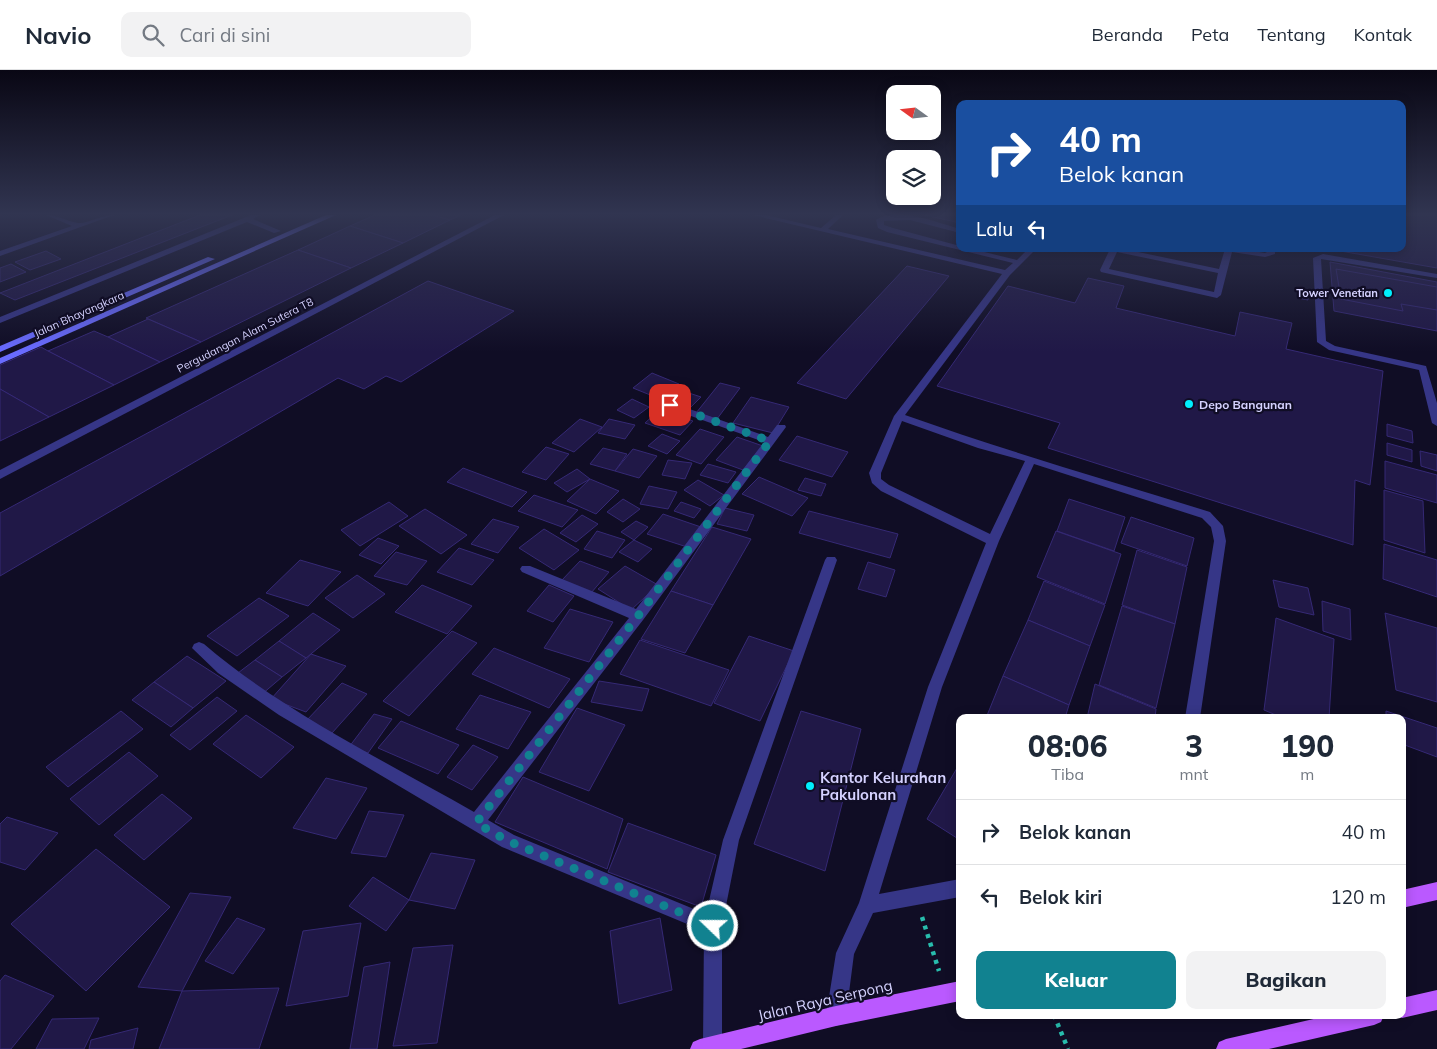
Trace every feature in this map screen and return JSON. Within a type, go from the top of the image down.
[{"type":"main road","name":"Jalan Bhayangkara","points":[[0,349],[207,261]]},
{"type":"main road","name":"Jalan Bhayangkara","points":[[0,361],[228,261]]},
{"type":"main road","points":[[1406,897],[1437,891]]},
{"type":"main road","name":"Jalan Raya Serpong","points":[[706,1048],[836,1016],[953,993]]},
{"type":"main road","points":[[1406,1007],[1437,1000]]},
{"type":"main road","points":[[1226,1049],[1357,1019]]},
{"type":"street","points":[[0,320],[145,261]]},
{"type":"street","name":"Pergudangan Alam Sutera T8","points":[[0,474],[412,261]]},
{"type":"street","points":[[954,261],[1007,273]]},
{"type":"street","points":[[993,541],[885,488],[876,480],[875,473],[899,416],[1017,262],[1012,261]]},
{"type":"street","points":[[1108,261],[1104,270],[1217,296],[1225,261]]},
{"type":"street","points":[[1169,261],[1222,272]]},
{"type":"street","points":[[1317,261],[1322,342],[1332,348],[1423,368],[1437,423]]},
{"type":"street","points":[[1350,261],[1437,276]]},
{"type":"street","points":[[654,399],[770,441]]},
{"type":"street","points":[[899,416],[982,446],[1032,459],[1206,515],[1217,526],[1220,541],[1193,714]]},
{"type":"street","points":[[476,823],[638,616],[781,427]]},
{"type":"street","points":[[836,1016],[845,953],[867,905],[935,687],[993,541],[1032,459]]},
{"type":"street","points":[[706,1048],[713,926],[731,840],[831,560]]},
{"type":"street","points":[[526,569],[638,616]]},
{"type":"street","points":[[199,648],[230,674],[284,711],[508,841],[713,926]]},
{"type":"street","points":[[867,905],[956,889]]},
{"type":"path","points":[[931,912],[921,914],[953,993]]},
{"type":"path","points":[[1056,1019],[1068,1049]]},
{"type":"building","points":[[19,261],[56,261],[30,270],[15,262]]},
{"type":"building","points":[[83,261],[115,261],[15,300],[0,293]]},
{"type":"building","points":[[274,261],[329,261],[351,268],[201,342],[146,318]]},
{"type":"building","points":[[329,261],[366,261],[351,268]]},
{"type":"building","points":[[1395,261],[1437,261],[1437,268]]},
{"type":"building","points":[[1330,262],[1437,282],[1437,331],[1334,311]]},
{"type":"building","points":[[11,264],[26,272],[0,282],[0,268]]},
{"type":"building","points":[[907,266],[949,276],[846,399],[797,383]]},
{"type":"building","name":"Tower Venetian","points":[[1336,269],[1437,287],[1437,310],[1401,304],[1403,311],[1341,299]]},
{"type":"building","name":"Depo Bangunan","points":[[1088,278],[1124,286],[1116,308],[1235,336],[1240,312],[1292,323],[1286,349],[1383,371],[1370,485],[1355,480],[1353,545],[1048,448],[1060,423],[937,386],[1008,286],[1075,303]]},
{"type":"building","points":[[428,281],[514,311],[401,382],[386,376],[364,389],[338,378],[0,576],[0,513]]},
{"type":"building","points":[[1297,290],[1308,292],[1308,300],[1298,298]]},
{"type":"building","points":[[148,319],[201,342],[160,362],[108,337]]},
{"type":"building","points":[[94,331],[160,362],[114,385],[48,351]]},
{"type":"building","points":[[41,347],[114,385],[49,417],[0,389],[0,365]]},
{"type":"building","points":[[652,373],[679,384],[660,399],[633,388]]},
{"type":"building","points":[[720,383],[740,388],[717,419],[696,413]]},
{"type":"building","points":[[0,389],[49,417],[0,441]]},
{"type":"building","points":[[683,391],[701,397],[690,408],[672,403]]},
{"type":"building","points":[[751,397],[789,407],[773,433],[733,423]]},
{"type":"building","points":[[632,399],[649,407],[634,418],[617,410]]},
{"type":"building","points":[[659,410],[693,421],[680,435],[645,423]]},
{"type":"building","points":[[580,419],[602,427],[574,452],[552,443]]},
{"type":"building","points":[[609,419],[635,425],[625,439],[598,433]]},
{"type":"building","points":[[1387,424],[1412,431],[1413,443],[1387,436]]},
{"type":"building","points":[[700,429],[724,437],[701,464],[676,455]]},
{"type":"building","points":[[662,434],[680,441],[667,454],[648,446]]},
{"type":"building","points":[[797,436],[848,452],[832,477],[779,460]]},
{"type":"building","points":[[737,437],[763,446],[743,470],[716,460]]},
{"type":"building","points":[[1387,443],[1412,450],[1412,462],[1387,455]]},
{"type":"building","points":[[546,447],[569,454],[546,480],[522,472]]},
{"type":"building","points":[[603,448],[627,454],[615,471],[590,464]]},
{"type":"building","points":[[633,449],[657,456],[639,478],[615,471]]},
{"type":"building","points":[[1420,451],[1437,455],[1437,471],[1421,466]]},
{"type":"building","points":[[668,460],[692,463],[685,479],[662,475]]},
{"type":"building","points":[[1385,461],[1437,475],[1437,503],[1385,488]]},
{"type":"building","points":[[708,464],[736,472],[728,483],[700,475]]},
{"type":"building","points":[[463,468],[527,492],[512,507],[447,482]]},
{"type":"building","points":[[577,469],[590,479],[567,492],[554,483]]},
{"type":"building","points":[[759,477],[808,498],[792,516],[742,494]]},
{"type":"building","points":[[805,478],[826,484],[821,496],[798,490]]},
{"type":"building","points":[[590,479],[619,491],[596,514],[567,501]]},
{"type":"building","points":[[698,480],[724,495],[710,506],[684,490]]},
{"type":"building","points":[[649,486],[677,492],[668,509],[640,504]]},
{"type":"building","points":[[1384,490],[1423,501],[1425,553],[1384,540]]},
{"type":"building","points":[[534,495],[578,510],[562,527],[518,511]]},
{"type":"building","points":[[623,499],[640,509],[623,522],[607,512]]},
{"type":"building","points":[[1069,499],[1125,517],[1114,551],[1057,531]]},
{"type":"building","points":[[389,502],[408,516],[360,546],[341,530]]},
{"type":"building","points":[[681,502],[701,509],[694,518],[674,511]]},
{"type":"building","points":[[725,508],[754,515],[747,531],[717,524]]},
{"type":"building","points":[[425,509],[467,535],[441,554],[399,526]]},
{"type":"building","points":[[809,511],[898,534],[890,558],[799,533]]},
{"type":"building","points":[[663,514],[701,527],[687,547],[647,534]]},
{"type":"building","points":[[582,515],[598,524],[576,542],[560,533]]},
{"type":"building","points":[[1131,517],[1194,538],[1187,566],[1121,543]]},
{"type":"building","points":[[493,519],[519,527],[498,553],[471,544]]},
{"type":"building","points":[[636,521],[648,527],[634,540],[621,532]]},
{"type":"building","points":[[712,527],[751,539],[713,605],[671,591]]},
{"type":"building","points":[[544,529],[579,550],[554,570],[519,548]]},
{"type":"building","points":[[597,531],[625,540],[612,558],[584,549]]},
{"type":"building","points":[[1056,531],[1121,554],[1105,604],[1037,577]]},
{"type":"building","points":[[378,538],[399,546],[381,564],[359,555]]},
{"type":"building","points":[[634,540],[652,549],[638,562],[619,552]]},
{"type":"building","points":[[1384,544],[1437,560],[1437,597],[1383,579]]},
{"type":"building","points":[[459,548],[494,560],[472,585],[437,572]]},
{"type":"building","points":[[1137,550],[1187,567],[1175,624],[1122,605]]},
{"type":"building","points":[[396,552],[427,561],[407,585],[374,576]]},
{"type":"building","points":[[300,560],[341,572],[308,606],[266,593]]},
{"type":"building","points":[[580,561],[609,572],[591,593],[562,580]]},
{"type":"building","points":[[868,562],[895,570],[886,597],[858,589]]},
{"type":"building","points":[[625,566],[658,585],[631,610],[598,589]]},
{"type":"building","points":[[357,575],[385,594],[353,618],[325,598]]},
{"type":"building","points":[[1273,580],[1308,588],[1314,615],[1279,607]]},
{"type":"building","points":[[1044,581],[1105,605],[1090,646],[1028,620]]},
{"type":"building","points":[[422,585],[472,606],[447,634],[395,612]]},
{"type":"building","points":[[549,585],[574,596],[553,622],[527,611]]},
{"type":"building","points":[[671,591],[713,605],[685,653],[641,639]]},
{"type":"building","points":[[259,598],[289,616],[237,656],[207,636]]},
{"type":"building","points":[[1322,601],[1350,609],[1351,640],[1323,631]]},
{"type":"building","points":[[1122,606],[1175,624],[1156,708],[1099,685]]},
{"type":"building","points":[[570,609],[613,622],[589,662],[544,648]]},
{"type":"building","points":[[313,613],[340,630],[306,658],[279,641]]},
{"type":"building","points":[[1385,613],[1437,628],[1437,702],[1396,690]]},
{"type":"building","points":[[1276,618],[1334,639],[1329,714],[1274,714],[1264,710]]},
{"type":"building","points":[[1028,620],[1090,646],[1069,705],[1003,676]]},
{"type":"building","points":[[452,631],[477,643],[409,716],[383,701]]},
{"type":"building","points":[[749,636],[794,651],[760,721],[714,703]]},
{"type":"building","points":[[640,640],[729,670],[711,706],[620,674]]},
{"type":"building","points":[[279,641],[306,658],[282,677],[255,660]]},
{"type":"building","points":[[494,648],[570,679],[549,708],[472,674]]},
{"type":"building","points":[[311,654],[346,666],[306,712],[271,699]]},
{"type":"building","points":[[187,656],[226,681],[193,708],[154,682]]},
{"type":"building","points":[[255,660],[282,677],[261,695],[234,676]]},
{"type":"building","points":[[1003,676],[1069,705],[1066,714],[988,714]]},
{"type":"building","points":[[599,681],[649,689],[642,711],[591,702]]},
{"type":"building","points":[[154,682],[193,708],[171,727],[132,700]]},
{"type":"building","points":[[342,683],[367,694],[332,733],[306,721]]},
{"type":"building","points":[[1095,684],[1156,709],[1155,714],[1088,714]]},
{"type":"building","points":[[480,695],[531,712],[508,749],[456,729]]},
{"type":"building","points":[[217,697],[237,711],[190,750],[170,735]]},
{"type":"building","points":[[577,708],[625,725],[589,791],[539,772]]},
{"type":"building","points":[[121,711],[143,729],[68,787],[46,767]]},
{"type":"building","name":"Kantor Kelurahan Pakulonan","points":[[801,711],[861,729],[825,871],[754,844]]},
{"type":"building","points":[[374,714],[392,719],[368,753],[349,747]]},
{"type":"building","points":[[246,715],[294,747],[261,778],[213,744]]},
{"type":"building","points":[[1406,718],[1437,728],[1437,757],[1406,745]]},
{"type":"building","points":[[401,721],[459,745],[438,774],[378,748]]},
{"type":"building","points":[[473,745],[498,757],[472,790],[447,777]]},
{"type":"building","points":[[129,752],[158,776],[99,825],[70,799]]},
{"type":"building","points":[[956,770],[956,837],[927,819]]},
{"type":"building","points":[[523,777],[623,819],[607,869],[495,822]]},
{"type":"building","points":[[326,778],[367,788],[336,839],[293,828]]},
{"type":"building","points":[[162,794],[192,818],[144,860],[114,835]]},
{"type":"building","points":[[369,811],[404,815],[386,857],[351,853]]},
{"type":"building","points":[[7,817],[58,833],[25,870],[0,862],[0,824]]},
{"type":"building","points":[[628,823],[716,855],[701,907],[608,872]]},
{"type":"building","points":[[96,849],[170,907],[86,991],[11,924]]},
{"type":"building","points":[[431,853],[475,860],[455,909],[409,900]]},
{"type":"building","points":[[373,877],[409,900],[386,931],[349,906]]},
{"type":"building","points":[[190,893],[231,897],[182,991],[138,987]]},
{"type":"building","points":[[237,918],[265,929],[233,974],[205,961]]},
{"type":"building","points":[[660,918],[672,990],[619,1004],[610,931]]},
{"type":"building","points":[[361,923],[348,996],[286,1006],[303,931]]},
{"type":"building","points":[[453,945],[437,1043],[393,1046],[413,948]]},
{"type":"building","points":[[390,962],[377,1049],[350,1049],[364,967]]},
{"type":"building","points":[[5,975],[54,996],[11,1049],[0,1049],[0,981]]},
{"type":"building","points":[[279,988],[259,1049],[159,1049],[182,991]]},
{"type":"building","points":[[99,1018],[84,1049],[36,1049],[52,1019]]},
{"type":"building","points":[[138,1028],[133,1049],[89,1049],[91,1040]]},
{"type":"place","name":"Tower Venetian","points":[[1388,293]]},
{"type":"place","name":"Depo Bangunan","points":[[1189,404]]},
{"type":"place","name":"Kantor Kelurahan Pakulonan","points":[[810,786]]},
{"type":"route","points":[[670,405],[770,441],[668,573],[638,616],[476,823],[508,841],[713,926]]}]
